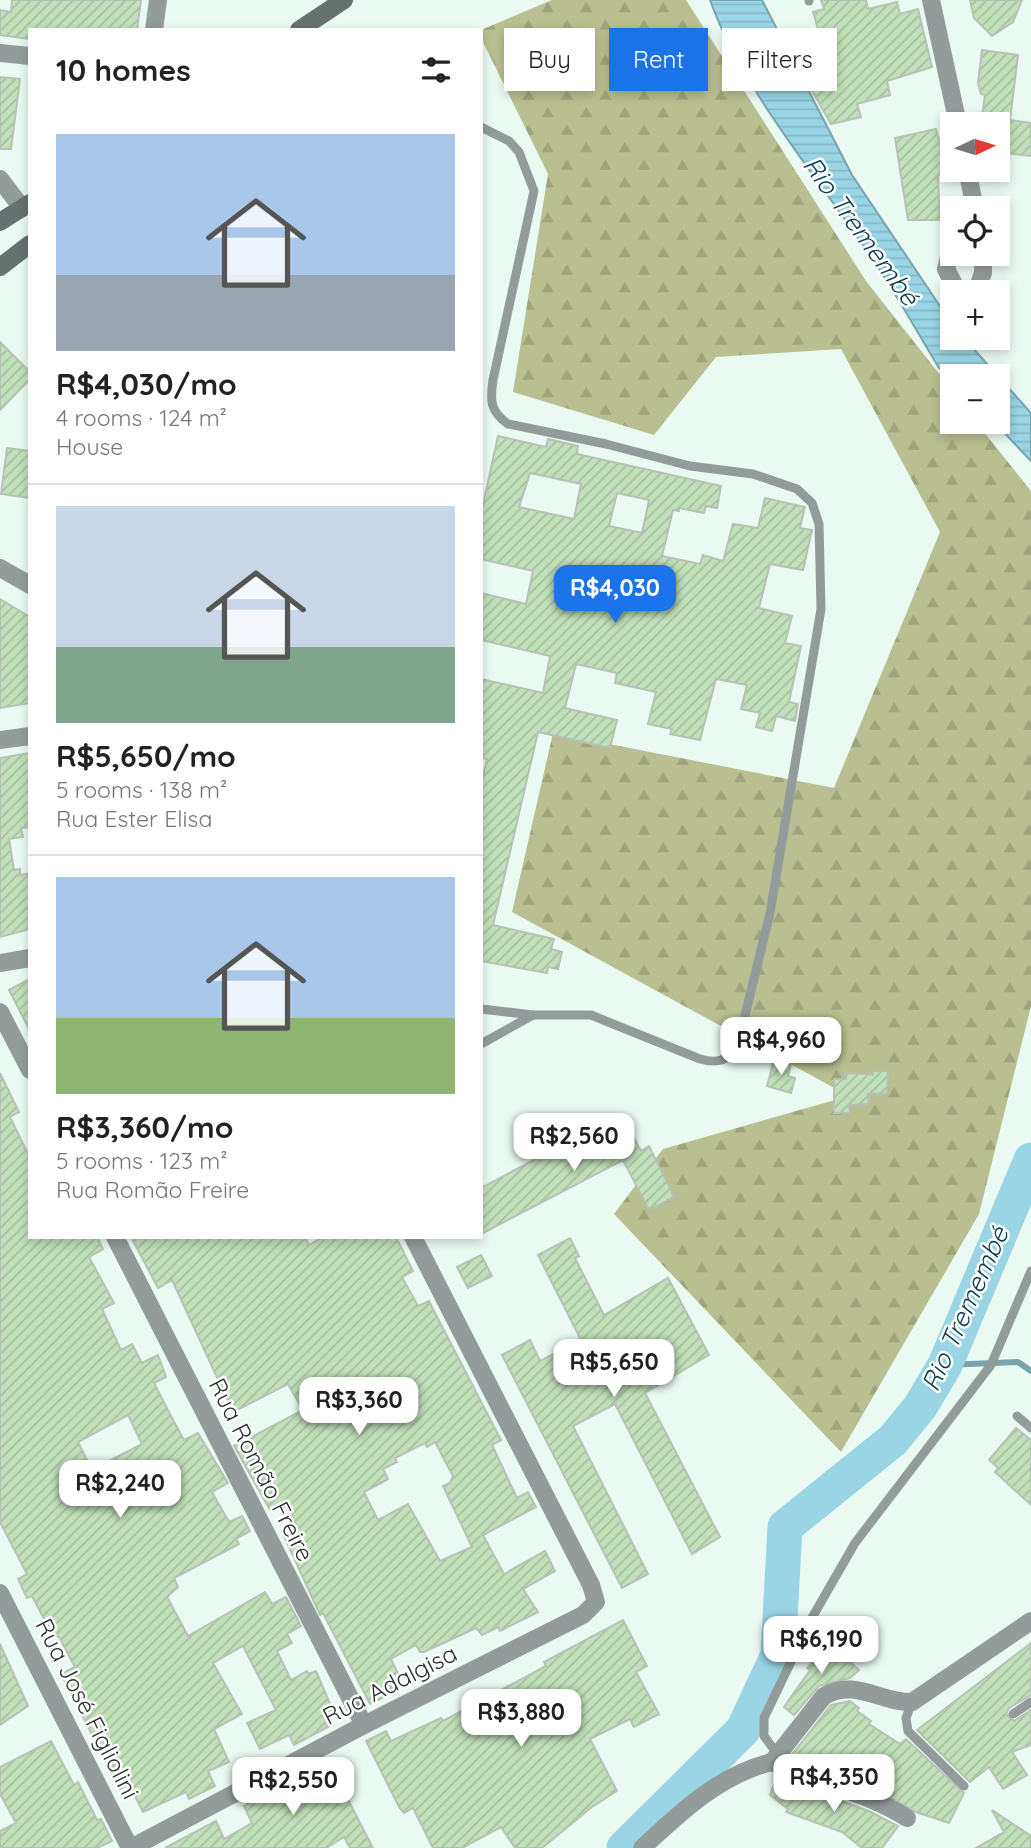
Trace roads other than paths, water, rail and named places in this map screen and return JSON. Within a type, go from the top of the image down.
[{"type":"street","points":[[155,28],[158,0]]},
{"type":"street","points":[[302,28],[344,0]]},
{"type":"street","points":[[931,0],[955,112]]},
{"type":"street","points":[[0,53],[28,56]]},
{"type":"street","points":[[0,179],[26,206],[0,222]]},
{"type":"street","points":[[0,267],[28,246]]},
{"type":"street","points":[[0,568],[28,584]]},
{"type":"street","points":[[0,740],[28,736]]},
{"type":"street","points":[[0,963],[28,958]]},
{"type":"street","points":[[0,1012],[28,1066]]},
{"type":"street","name":"Rua Romão Freire","points":[[116,1239],[364,1725]]},
{"type":"street","name":"Rua Adalgisa","points":[[130,1848],[364,1725],[583,1615],[596,1602],[591,1585],[414,1239]]},
{"type":"street","name":"Rua José Figliolini","points":[[0,1592],[130,1848]]},
{"type":"street","points":[[642,1848],[689,1805],[727,1779],[775,1758],[824,1696],[835,1689],[853,1688],[892,1701],[912,1702],[1029,1625]]},
{"type":"street","points":[[775,1758],[808,1778],[890,1807],[907,1818]]},
{"type":"lane","points":[[483,128],[509,141],[519,152],[534,191],[493,380],[490,402],[497,416],[508,424],[607,444],[690,466],[753,474],[797,489],[812,503],[819,524],[821,609],[770,914],[739,1040],[729,1058],[716,1063],[700,1059],[591,1014],[533,1015],[483,1009]]},
{"type":"lane","points":[[483,1043],[533,1015]]},
{"type":"lane","points":[[775,1758],[765,1735],[764,1718],[813,1616],[865,1527],[992,1365],[1031,1271]]},
{"type":"lane","points":[[1017,1416],[1031,1427]]},
{"type":"lane","points":[[912,1702],[906,1718],[908,1731],[964,1786]]},
{"type":"lane","points":[[1013,1714],[1031,1702]]},
{"type":"water","points":[[710,0],[762,0],[776,28],[722,28]]},
{"type":"water","points":[[756,91],[809,91],[852,175],[940,306],[940,350],[975,350],[987,364],[940,364],[939,368],[878,268]]},
{"type":"water","points":[[1010,389],[1031,413],[1031,461],[1005,434],[1010,434]]},
{"type":"waterway","name":"Rio Tremembé","points":[[624,1848],[743,1730],[778,1655],[785,1527],[893,1440],[920,1407],[945,1365],[1031,1160]]},
{"type":"waterway","points":[[945,1365],[1018,1362],[1031,1371]]}]
